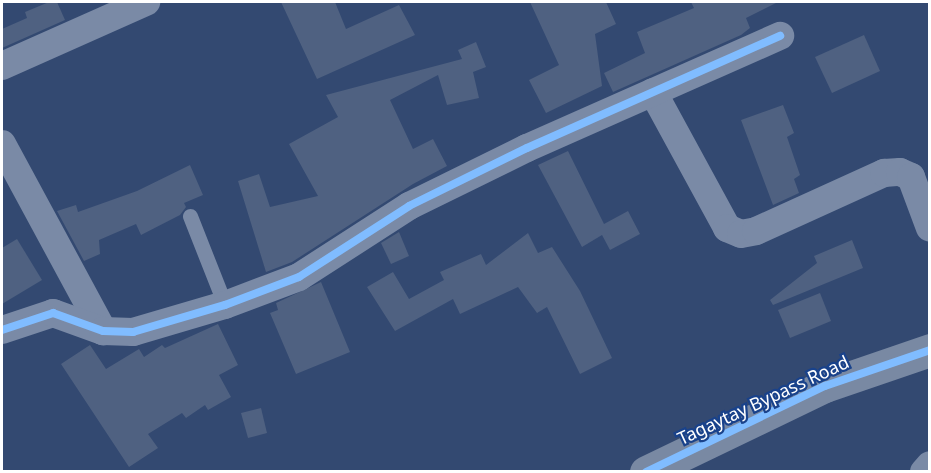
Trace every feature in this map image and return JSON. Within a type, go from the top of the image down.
[{"type":"main road","name":"Tagaytay Bypass Road","points":[[646,471],[825,386],[930,350]]},
{"type":"street","points":[[2,66],[146,2]]},
{"type":"street","points":[[2,330],[53,314],[103,331],[133,332],[225,305],[298,277],[409,206],[780,36]]},
{"type":"street","points":[[652,93],[727,228],[741,234],[756,231],[884,173],[900,172],[910,177],[930,228]]},
{"type":"street","points":[[2,144],[103,331]]},
{"type":"street","points":[[924,471],[930,465]]},
{"type":"lane","points":[[190,216],[225,305]]},
{"type":"building","points":[[49,2],[57,2],[65,20],[2,48],[2,29],[27,18],[25,12]]},
{"type":"building","points":[[281,2],[335,2],[346,29],[399,5],[415,35],[317,79]]},
{"type":"building","points":[[530,2],[606,2],[616,24],[595,34],[602,86],[546,113],[529,80],[559,65]]},
{"type":"building","points":[[691,2],[778,2],[746,18],[750,28],[741,35],[613,92],[604,73],[645,53],[637,32],[694,8]]},
{"type":"building","points":[[864,35],[880,71],[832,93],[815,57]]},
{"type":"building","points":[[476,42],[486,67],[473,72],[479,98],[447,105],[438,75],[390,100],[413,149],[433,139],[447,166],[413,184],[292,262],[266,272],[238,181],[259,174],[270,207],[318,196],[289,144],[338,117],[326,95],[462,59],[458,50]]},
{"type":"building","points":[[783,105],[794,133],[787,137],[800,175],[794,179],[799,193],[773,205],[741,120]]},
{"type":"building","points":[[568,151],[604,224],[628,211],[640,234],[610,250],[602,235],[582,247],[538,165]]},
{"type":"building","points":[[190,165],[203,195],[184,203],[186,207],[180,215],[141,235],[136,224],[99,240],[100,254],[84,261],[57,211],[76,205],[78,212],[137,191]]},
{"type":"building","points":[[399,232],[409,256],[391,264],[381,243]]},
{"type":"building","points":[[528,233],[538,253],[552,247],[580,291],[612,358],[580,374],[547,307],[537,313],[518,287],[460,314],[453,299],[395,331],[367,287],[393,272],[409,299],[444,280],[440,272],[481,254],[486,265]]},
{"type":"building","points":[[17,239],[42,280],[2,304],[2,248]]},
{"type":"building","points":[[852,240],[863,268],[773,305],[770,300],[817,263],[814,256]]},
{"type":"building","points":[[321,282],[350,352],[296,374],[270,313],[278,310],[276,303]]},
{"type":"building","points":[[820,293],[831,321],[790,338],[778,310]]},
{"type":"building","points":[[218,324],[238,365],[219,375],[231,397],[208,410],[205,405],[186,418],[182,413],[148,434],[158,448],[129,467],[61,364],[90,345],[106,369],[139,349],[144,357],[162,345],[165,348]]},
{"type":"building","points":[[261,408],[267,433],[248,438],[241,413]]},
{"type":"cycle path","points":[[2,330],[53,313],[103,331],[133,332],[225,305],[299,277],[409,206],[527,148],[780,36]]},
{"type":"cycle path","points":[[646,472],[825,386],[930,350]]}]
